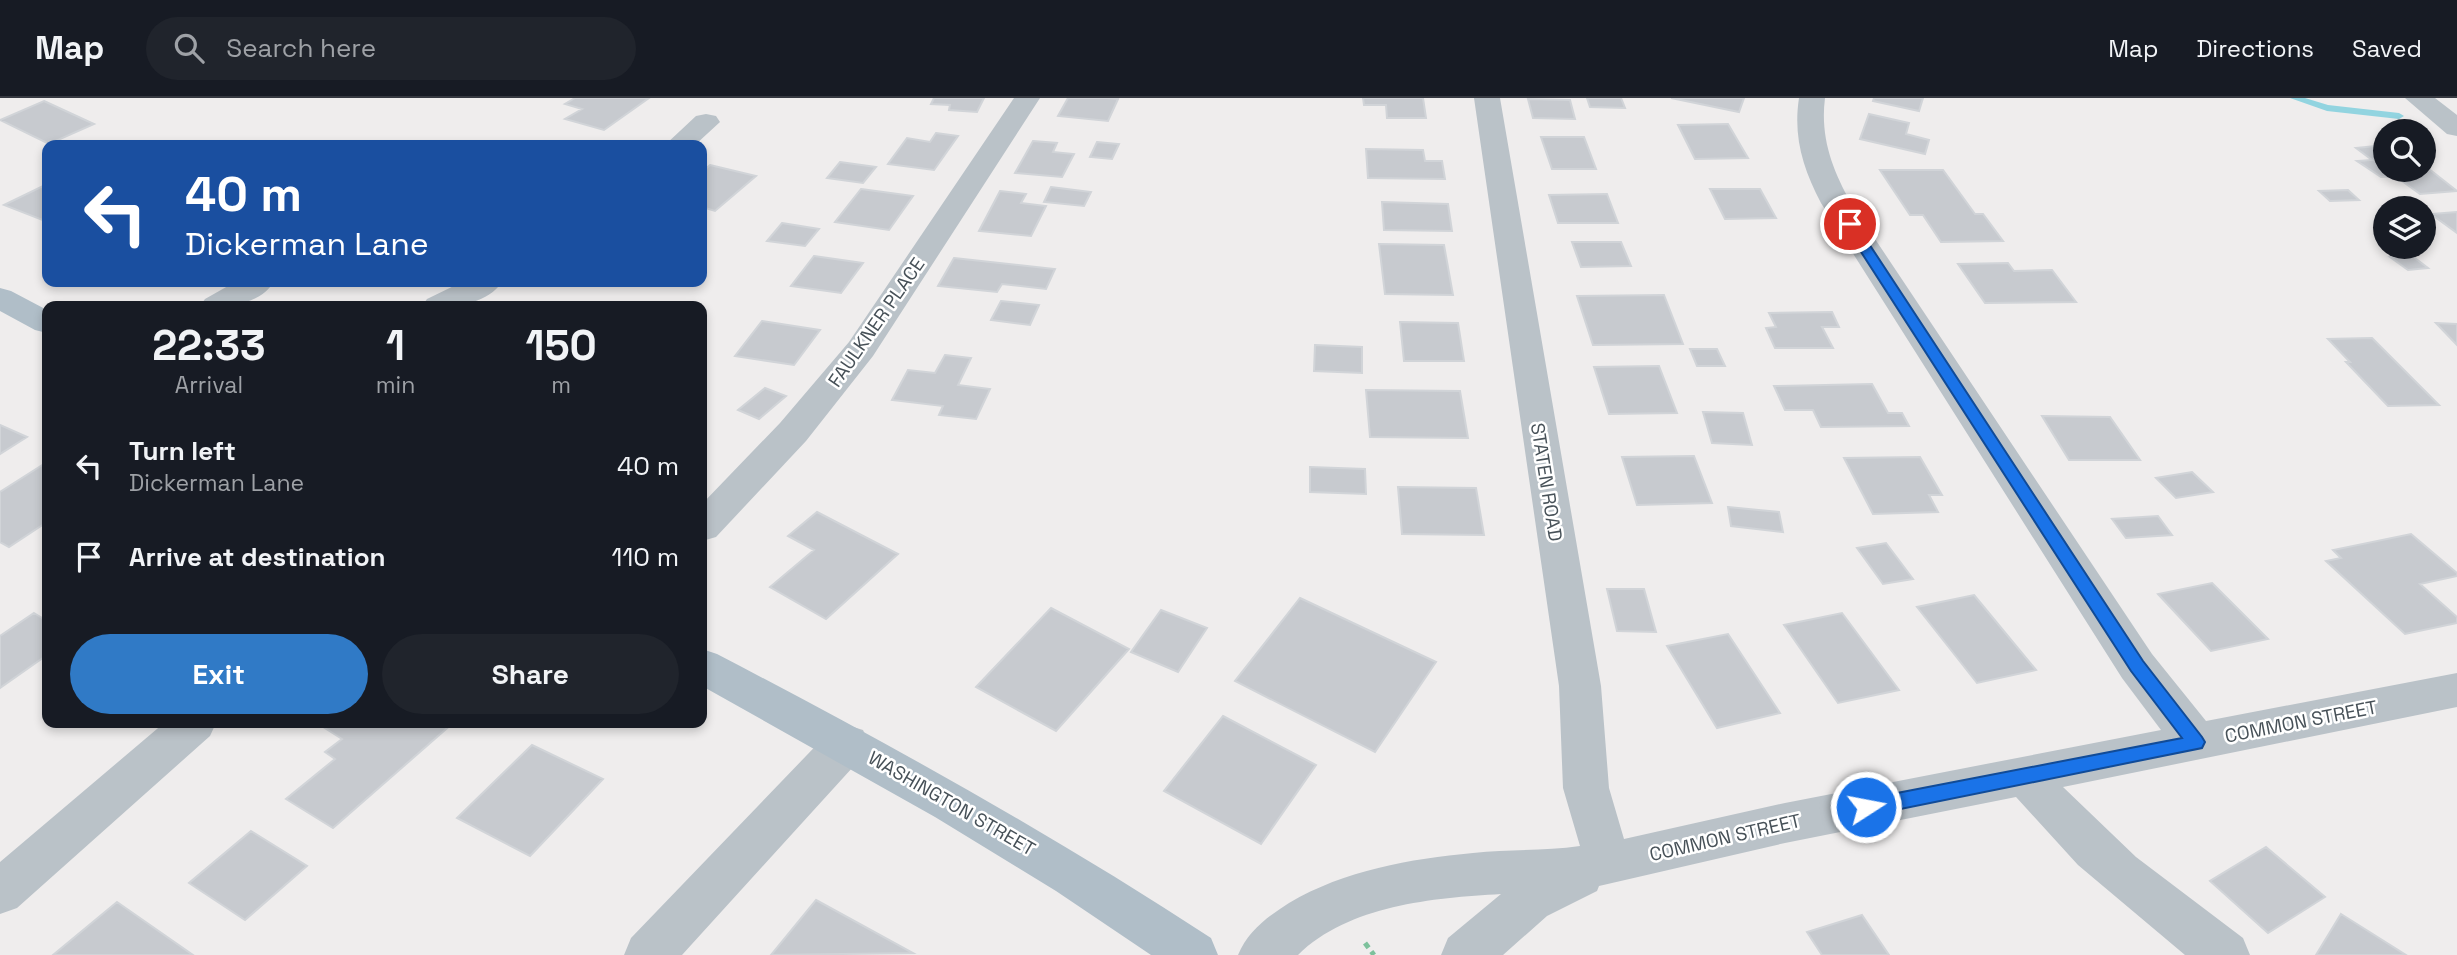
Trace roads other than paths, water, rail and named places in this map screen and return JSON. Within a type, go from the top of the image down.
[{"type":"main road","points":[[0,298],[42,320]]},
{"type":"main road","name":"WASHINGTON STREET","points":[[707,669],[983,819],[1131,912],[1193,955]]},
{"type":"street","name":"FAULKNER PLACE","points":[[707,522],[777,451],[861,349],[1027,98]]},
{"type":"street","name":"STATEN ROAD","points":[[1487,98],[1580,686],[1586,788],[1600,837],[1611,863]]},
{"type":"street","points":[[1812,98],[1809,135],[1811,149],[1836,203],[2137,666],[2196,742]]},
{"type":"street","points":[[2418,98],[2457,128]]},
{"type":"street","points":[[684,140],[706,122]]},
{"type":"street","points":[[225,301],[249,287]]},
{"type":"street","points":[[448,301],[476,287]]},
{"type":"street","name":"COMMON STREET","points":[[1263,955],[1288,931],[1322,910],[1340,901],[1396,886],[1474,873],[1570,869],[1611,863],[1785,823],[2457,690]]},
{"type":"street","points":[[0,892],[188,728]]},
{"type":"street","points":[[649,955],[847,743]]},
{"type":"street","points":[[2027,776],[2069,828],[2103,860],[2225,955]]},
{"type":"street","name":"COMMON STREET","points":[[1466,955],[1530,900],[1611,863]]},
{"type":"waterway","points":[[2295,98],[2327,108],[2399,116]]}]
